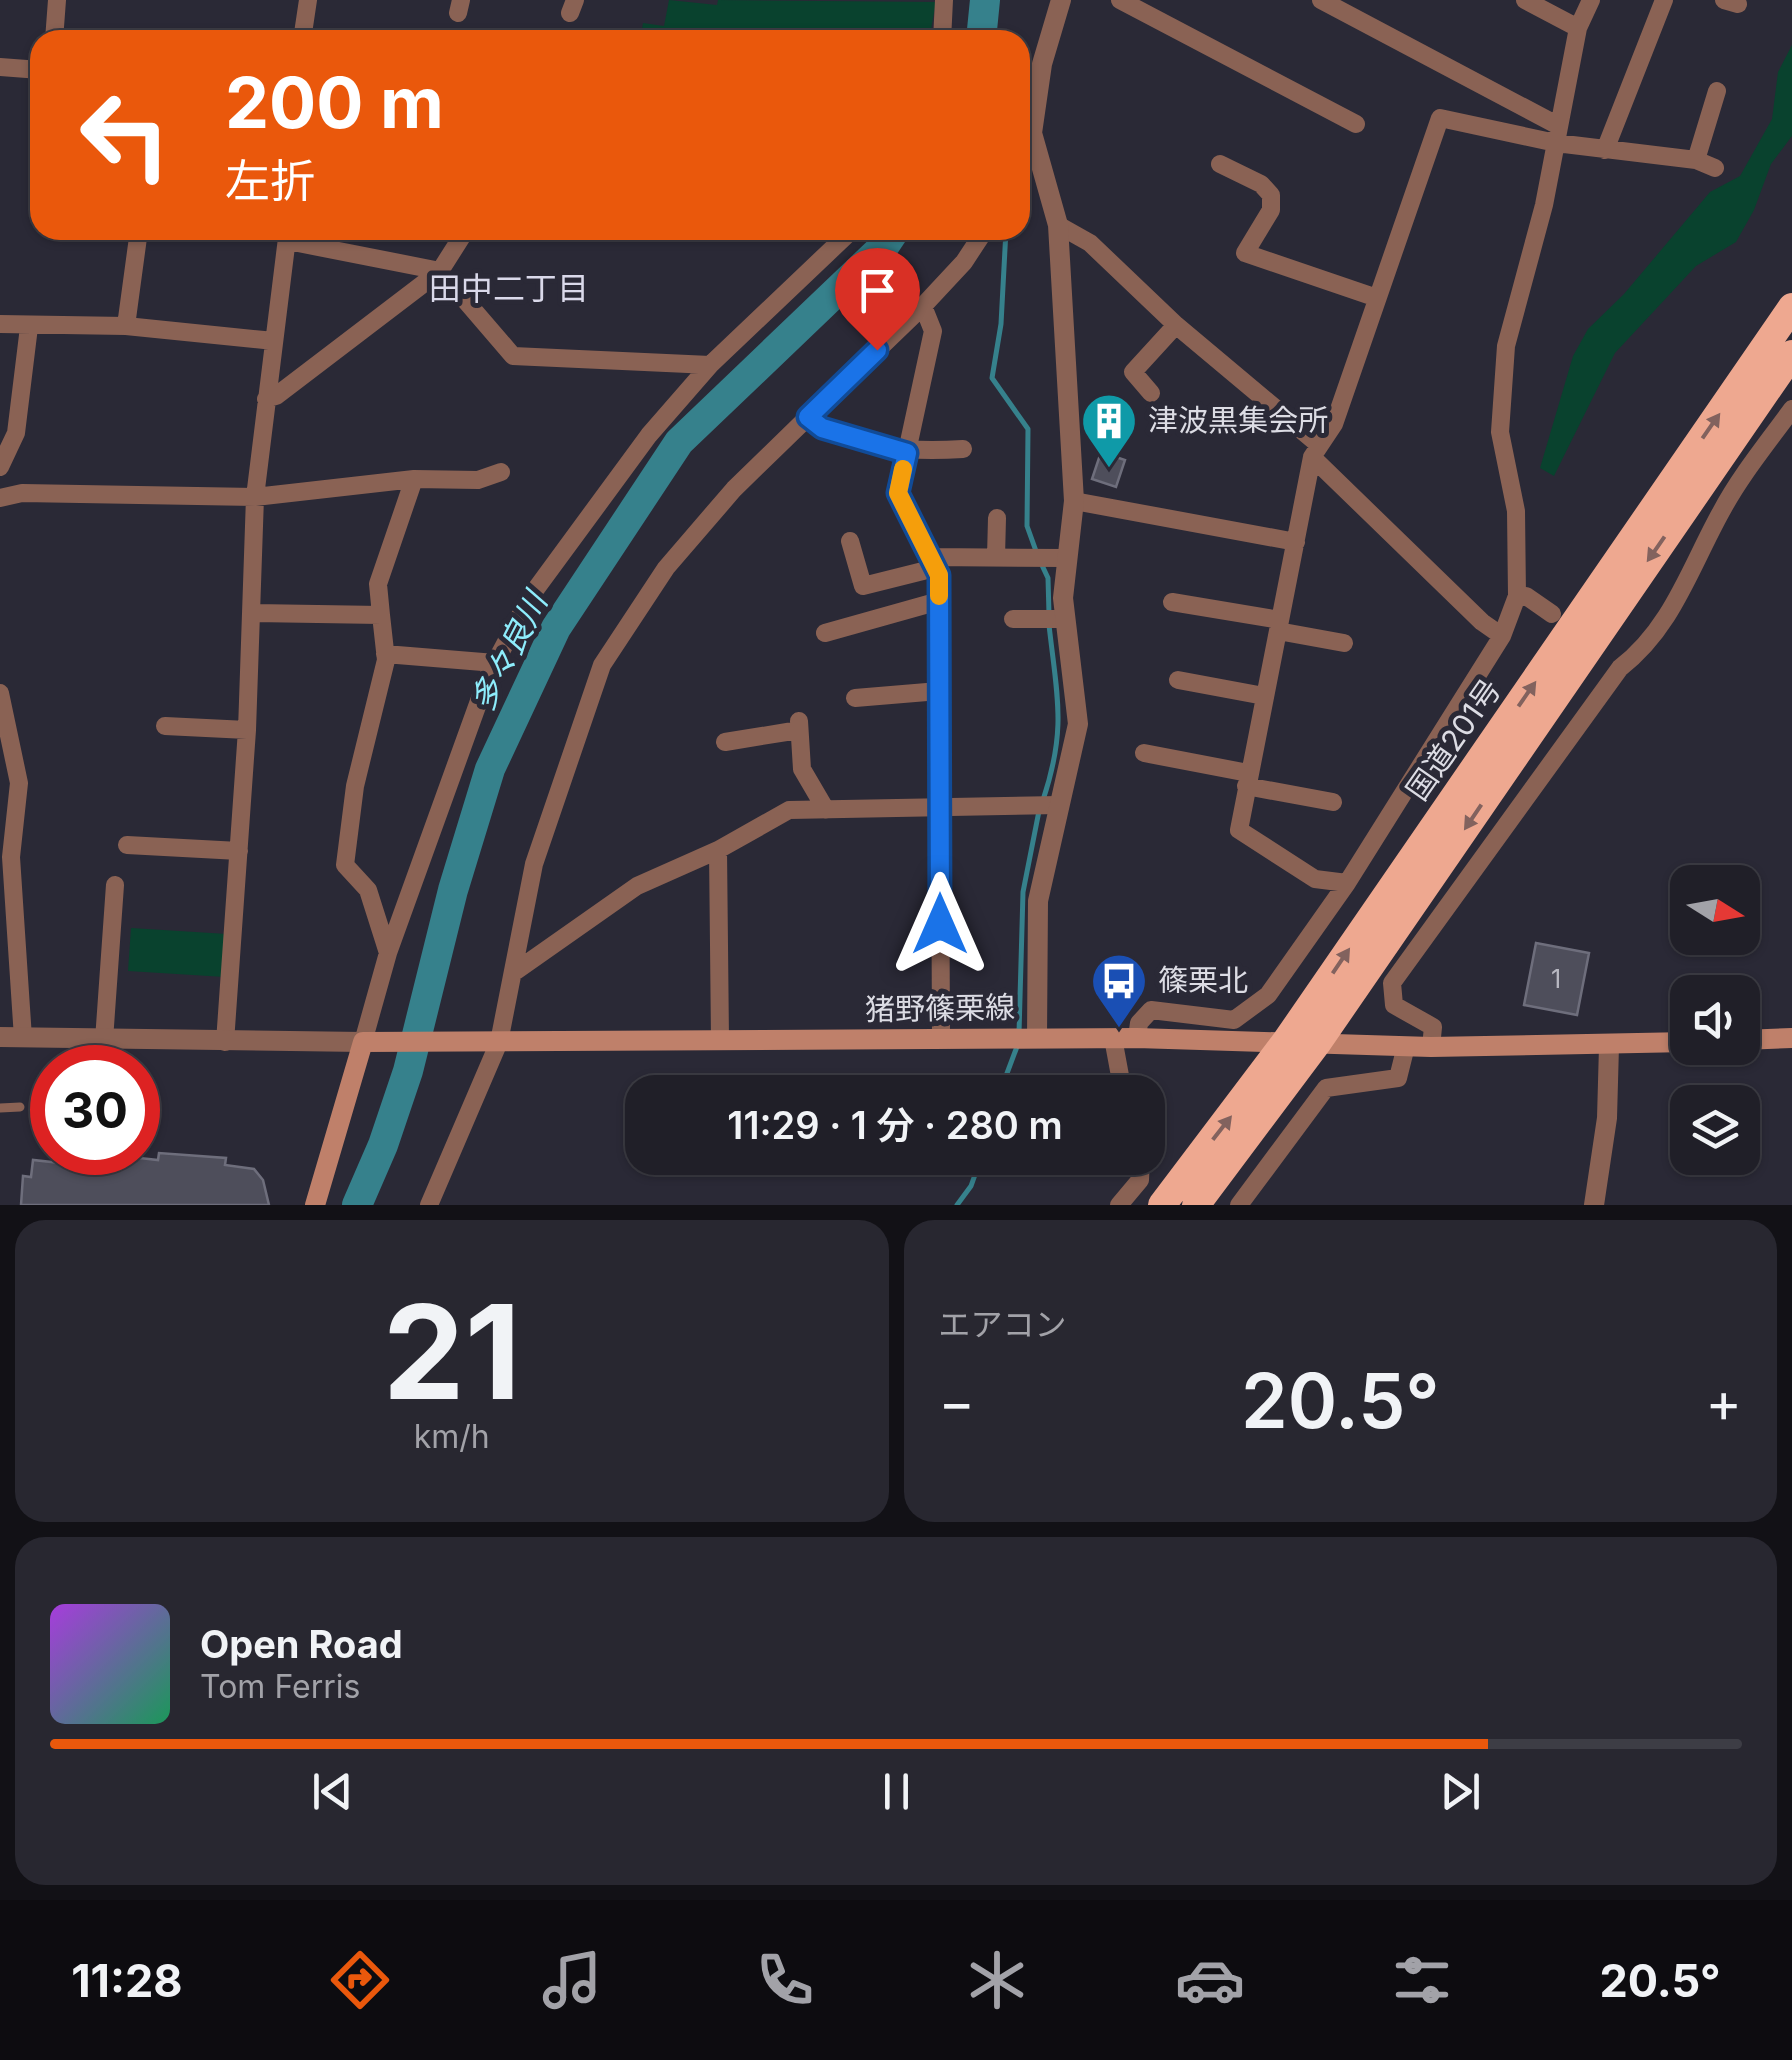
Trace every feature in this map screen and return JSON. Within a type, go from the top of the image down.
[{"type":"highway","name":"国道201号","points":[[1162,1205],[1286,1041],[1792,308]]},
{"type":"highway","name":"国道201号","points":[[1196,1205],[1318,1042],[1792,354]]},
{"type":"main road","name":"猪野篠栗線","points":[[368,1042],[1137,1038],[1431,1047],[1670,1043]]},
{"type":"main road","points":[[1760,1039],[1792,1038]]},
{"type":"main road","points":[[315,1205],[368,1042]]},
{"type":"street","points":[[55,30],[57,0]]},
{"type":"street","points":[[304,30],[308,0]]},
{"type":"street","points":[[942,30],[944,0]]},
{"type":"street","points":[[1037,1038],[1038,901],[1078,724],[1064,619],[1065,558],[1074,501],[1058,225],[1032,132],[1042,64],[1061,0]]},
{"type":"street","points":[[1120,0],[1356,124]]},
{"type":"street","points":[[1320,0],[1556,134]]},
{"type":"street","points":[[1525,0],[1578,28]]},
{"type":"street","points":[[1137,1038],[1139,1023],[1151,1010],[1234,1020],[1268,995],[1346,884],[1502,636],[1517,596],[1516,511],[1500,432],[1506,346],[1578,28],[1591,0]]},
{"type":"street","points":[[1605,150],[1664,0]]},
{"type":"street","points":[[0,67],[30,69]]},
{"type":"street","points":[[1696,160],[1717,91]]},
{"type":"street","points":[[1346,884],[1315,879],[1239,830],[1315,450],[1334,424],[1440,118],[1556,134],[1605,150],[1696,160],[1715,168]]},
{"type":"street","points":[[1220,164],[1262,184],[1271,195],[1271,210],[1245,253],[1377,298]]},
{"type":"street","points":[[1058,225],[1090,242],[1315,450],[1482,622],[1502,636]]},
{"type":"street","points":[[126,326],[138,240]]},
{"type":"street","points":[[225,1042],[248,730],[255,496],[287,240]]},
{"type":"street","points":[[309,240],[440,271],[514,356],[710,365]]},
{"type":"street","points":[[266,398],[276,396],[440,271],[460,240]]},
{"type":"street","points":[[0,1037],[368,1042],[388,953],[495,662],[530,597],[649,435],[710,365],[841,240]]},
{"type":"street","points":[[430,1205],[495,1042],[516,971],[534,864],[602,665],[666,568],[734,489],[923,306],[964,262],[978,240]]},
{"type":"street","points":[[923,306],[934,331],[898,493],[933,562],[939,601],[941,1039]]},
{"type":"street","points":[[0,324],[126,326],[274,341]]},
{"type":"street","points":[[1151,392],[1134,372],[1176,325]]},
{"type":"street","points":[[0,467],[16,433],[29,327]]},
{"type":"street","points":[[1431,1047],[1433,1027],[1394,1005],[1392,982],[1613,664],[1638,654],[1674,609],[1722,510],[1792,409]]},
{"type":"street","points":[[808,417],[822,428],[907,453],[963,449]]},
{"type":"street","points":[[0,498],[22,493],[255,496],[414,479],[478,480],[501,472]]},
{"type":"street","points":[[388,953],[368,890],[344,865],[355,786],[385,654],[378,584],[414,479]]},
{"type":"street","points":[[1074,501],[1296,542]]},
{"type":"street","points":[[996,558],[997,518]]},
{"type":"street","points":[[850,541],[863,586],[933,562],[1065,558]]},
{"type":"street","points":[[1517,596],[1526,596],[1552,614]]},
{"type":"street","points":[[824,633],[939,601]]},
{"type":"street","points":[[1172,602],[1344,643]]},
{"type":"street","points":[[252,613],[381,615]]},
{"type":"street","points":[[1013,619],[1064,619]]},
{"type":"street","points":[[385,654],[495,662]]},
{"type":"street","points":[[1178,680],[1264,696]]},
{"type":"street","points":[[855,698],[939,691]]},
{"type":"street","points":[[0,693],[19,784],[11,857],[23,1038]]},
{"type":"street","points":[[165,726],[248,730]]},
{"type":"street","points":[[725,742],[799,726],[802,769],[826,810]]},
{"type":"street","points":[[1144,753],[1333,802]]},
{"type":"street","points":[[516,971],[637,886],[718,850],[789,810],[1059,805]]},
{"type":"street","points":[[127,845],[239,850]]},
{"type":"street","points":[[718,850],[720,1040]]},
{"type":"street","points":[[104,1040],[116,886]]},
{"type":"street","points":[[1113,1038],[1120,1075]]},
{"type":"street","points":[[1246,1202],[1278,1148],[1326,1088],[1398,1078],[1406,1046]]},
{"type":"street","points":[[1594,1205],[1607,1118],[1609,1046]]},
{"type":"street","points":[[1119,1205],[1140,1175]]},
{"type":"lane","points":[[0,1108],[20,1108]]},
{"type":"green space","points":[[669,0],[717,5],[718,0],[936,2],[931,30],[642,30],[643,23],[664,26]]},
{"type":"green space","points":[[1792,45],[1792,136],[1771,164],[1754,210],[1736,242],[1696,266],[1615,353],[1554,476],[1540,468],[1573,356],[1588,329],[1624,294],[1710,192],[1740,176],[1772,119],[1778,72]]},
{"type":"green space","points":[[131,928],[227,934],[225,977],[128,971]]},
{"type":"building","name":"津波黒集会所","points":[[1101,452],[1125,460],[1116,487],[1092,479]]},
{"type":"building","points":[[1536,943],[1589,953],[1577,1015],[1524,1005]]},
{"type":"building","points":[[160,1153],[226,1158],[225,1165],[254,1169],[263,1180],[269,1205],[21,1205],[23,1176],[160,1175]]},
{"type":"waterway","name":"多々良川","points":[[982,30],[985,0]]},
{"type":"waterway","name":"多々良川","points":[[357,1205],[408,1071],[453,890],[490,769],[556,628],[679,442],[888,240]]},
{"type":"waterway","points":[[1005,240],[1001,324],[992,378],[1028,429],[1027,526],[1036,551]]},
{"type":"waterway","points":[[1040,561],[1048,578],[1049,614]]},
{"type":"waterway","points":[[1043,800],[1058,732],[1049,625]]},
{"type":"waterway","points":[[1019,1033],[1023,892],[1039,811]]},
{"type":"waterway","points":[[1006,1075],[1018,1044]]},
{"type":"waterway","points":[[957,1205],[975,1175]]},
{"type":"slow traffic","points":[[903,469],[898,493],[939,575],[939,596]]},
{"type":"place","name":"津波黒集会所","points":[[1109,470]]},
{"type":"place","name":"篠栗北","points":[[1119,1030]]},
{"type":"district","name":"田中二丁目","points":[[509,289]]},
{"type":"route","points":[[877,350],[808,417],[822,428],[907,453],[898,493],[939,575],[940,924]]}]
